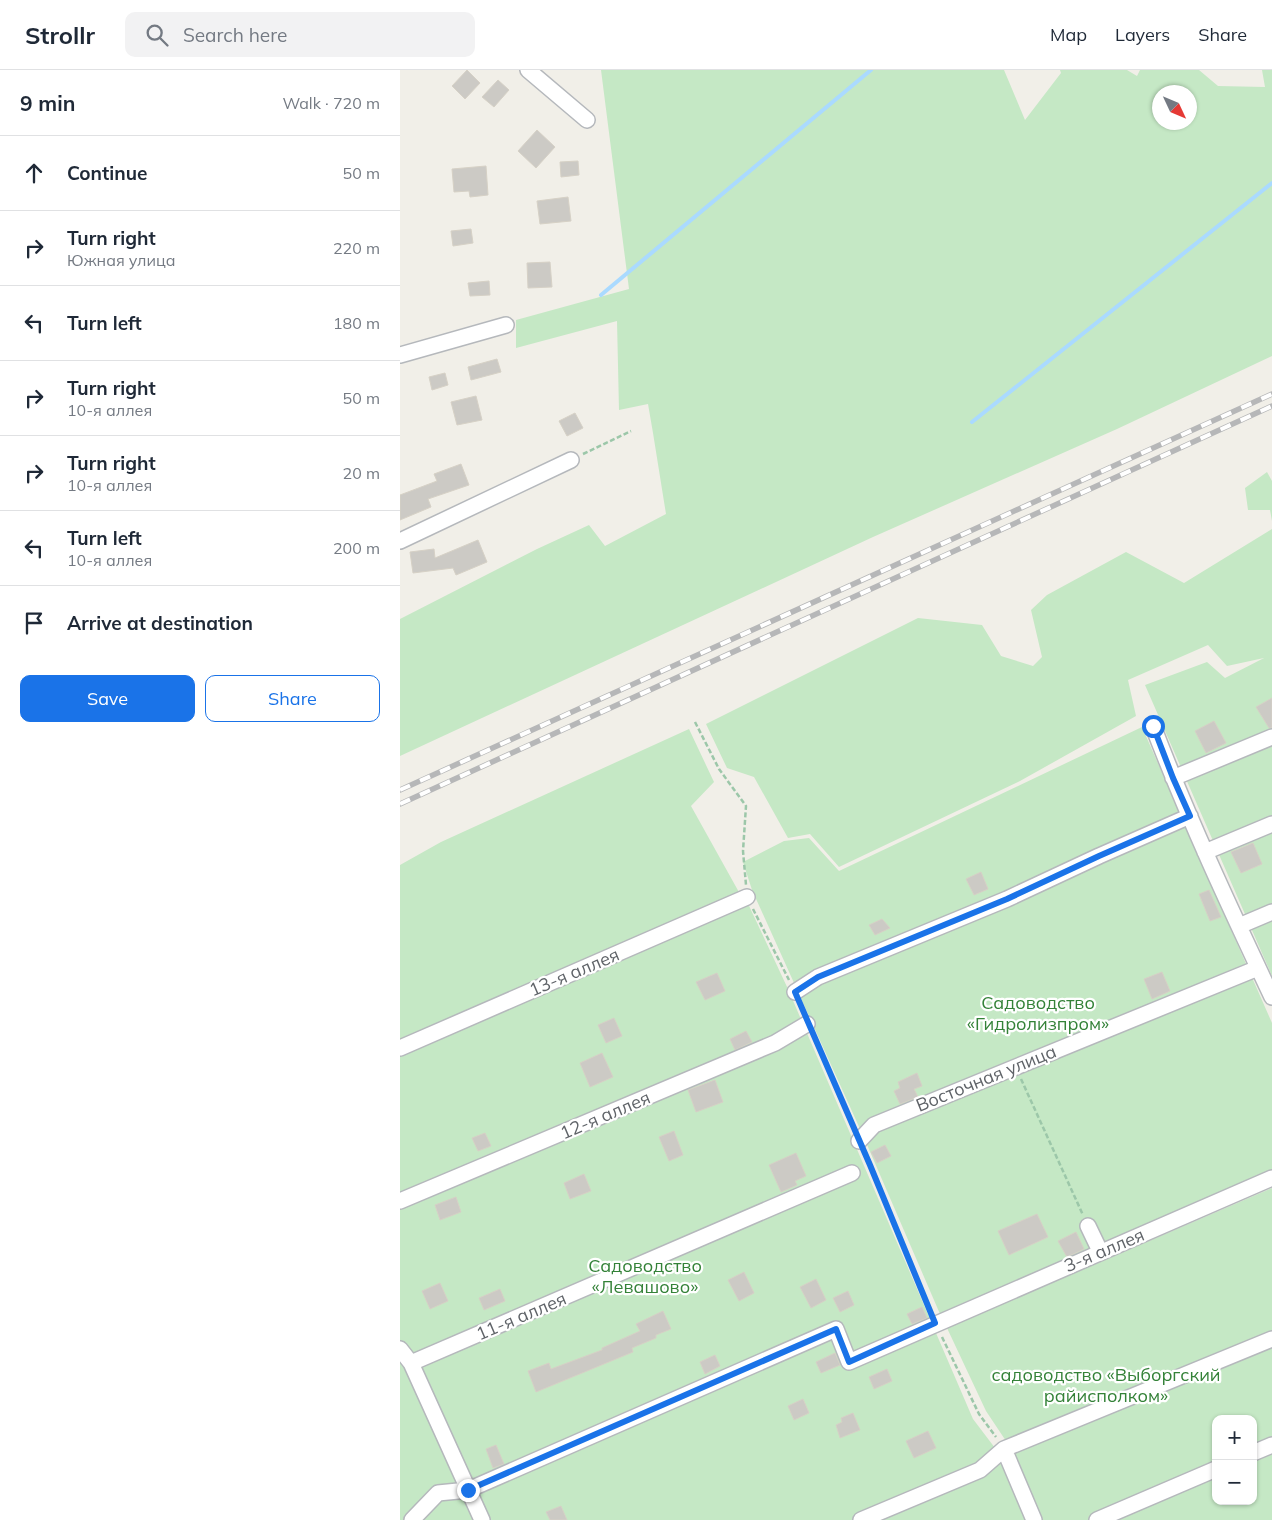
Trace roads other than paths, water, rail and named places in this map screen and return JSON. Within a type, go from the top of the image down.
[{"type":"street","points":[[528,70],[587,120]]},
{"type":"street","points":[[400,354],[506,325]]},
{"type":"street","points":[[400,542],[571,460]]},
{"type":"street","points":[[1153,726],[1205,852],[1272,997]]},
{"type":"street","points":[[1173,778],[1272,736]]},
{"type":"street","points":[[795,992],[818,977],[1007,899],[1190,816]]},
{"type":"street","points":[[1205,852],[1272,824]]},
{"type":"street","name":"13-я аллея","points":[[400,1048],[747,897]]},
{"type":"street","points":[[1239,926],[1272,912]]},
{"type":"street","name":"Восточная улица","points":[[858,1141],[874,1125],[1258,968]]},
{"type":"street","name":"12-я аллея","points":[[400,1201],[775,1043],[807,1024]]},
{"type":"street","name":"11-я аллея","points":[[411,1363],[852,1173]]},
{"type":"street","name":"3-я аллея","points":[[468,1490],[836,1329],[849,1362],[1100,1251],[1272,1178]]},
{"type":"street","points":[[1088,1226],[1100,1251]]},
{"type":"street","points":[[862,1520],[980,1470],[1004,1449],[1272,1338]]},
{"type":"street","points":[[400,1349],[411,1363],[482,1520]]},
{"type":"street","points":[[1257,1451],[1272,1445]]},
{"type":"street","points":[[1004,1449],[1034,1520]]},
{"type":"street","points":[[1097,1520],[1212,1471]]},
{"type":"street","points":[[412,1520],[438,1493],[468,1490]]},
{"type":"waterway","points":[[601,295],[871,70]]},
{"type":"waterway","points":[[972,422],[1272,183]]},
{"type":"railway","points":[[400,790],[1272,394]]},
{"type":"railway","points":[[400,804],[1272,406]]},
{"type":"park label","name":"Садоводство «Гидролизпром»","points":[[1038,1012]]},
{"type":"park label","name":"Садоводство «Левашово»","points":[[645,1275]]},
{"type":"park label","name":"садоводство «Выборгский райисполком»","points":[[1106,1384]]}]
